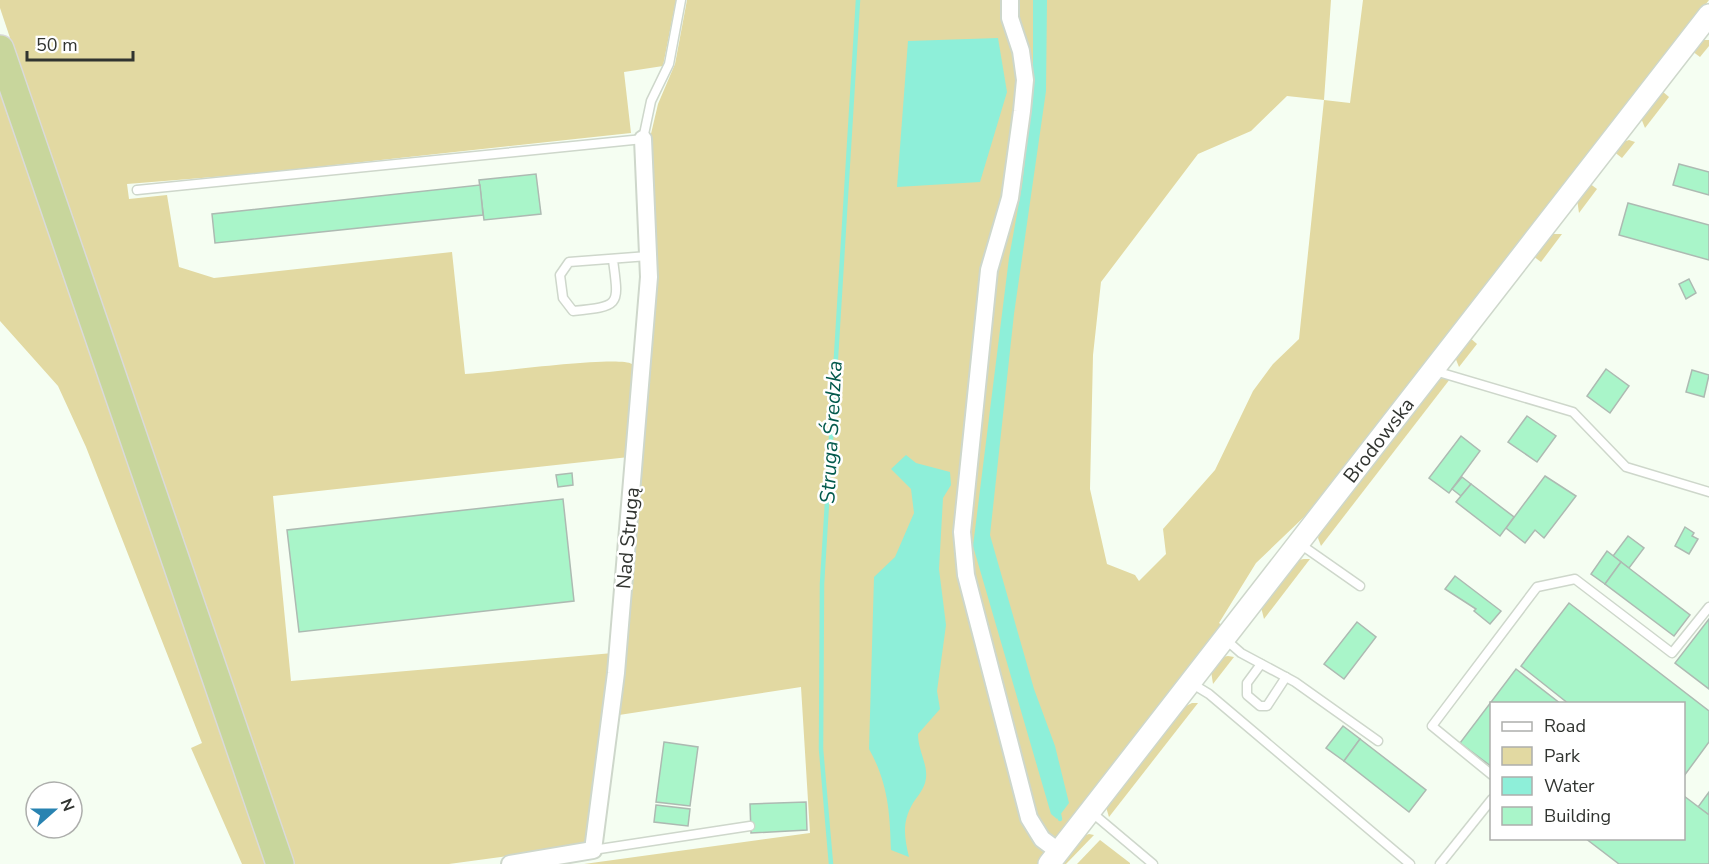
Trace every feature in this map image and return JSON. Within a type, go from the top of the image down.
[{"type":"highway","points":[[0,49],[280,864]]},
{"type":"street","points":[[1010,0],[1010,18],[1021,51],[1024,80],[1022,111],[1010,198],[989,270],[962,532],[966,575],[1029,818],[1054,857]]},
{"type":"street","name":"Brodowska","points":[[1054,857],[1435,371],[1709,15]]},
{"type":"street","name":"Nad Strugą","points":[[593,850],[616,673],[645,336],[648,256],[643,139]]},
{"type":"street","points":[[510,864],[593,850]]},
{"type":"lane","points":[[137,190],[643,139],[651,101],[669,64],[681,0]]},
{"type":"lane","points":[[613,260],[618,296],[613,304],[601,308],[573,311],[566,306],[560,275],[569,262],[603,257],[613,260],[648,256]]},
{"type":"lane","points":[[1435,371],[1574,412],[1626,468],[1709,492]]},
{"type":"lane","points":[[1300,544],[1360,586]]},
{"type":"lane","points":[[1490,774],[1432,726],[1537,587],[1575,579],[1672,653],[1709,608]]},
{"type":"lane","points":[[1225,639],[1261,664],[1286,677],[1378,741]]},
{"type":"lane","points":[[1261,664],[1247,683],[1246,696],[1260,706],[1267,706],[1286,677]]},
{"type":"lane","points":[[1191,683],[1209,694],[1410,864]]},
{"type":"lane","points":[[1440,864],[1490,800]]},
{"type":"lane","points":[[1086,816],[1153,864]]},
{"type":"lane","points":[[593,850],[750,826]]},
{"type":"green space","points":[[0,0],[676,0],[663,66],[624,72],[631,133],[251,174],[127,184],[129,199],[167,195],[179,267],[214,278],[452,252],[465,374],[580,363],[622,362],[632,364],[634,368],[629,457],[273,496],[291,681],[613,653],[588,845],[449,864],[293,864],[244,716],[68,211],[0,8]]},
{"type":"green space","points":[[687,0],[1006,0],[1019,80],[962,574],[1048,851],[1038,864],[584,864],[810,833],[801,687],[619,715],[656,278],[650,138],[658,104],[675,64]]},
{"type":"green space","points":[[1015,0],[1331,0],[1324,100],[1350,103],[1363,0],[1709,0],[1359,451],[1305,516],[1256,563],[1219,623],[1222,625],[1055,839],[1048,837],[1041,827],[1024,777],[966,547],[987,320],[1025,112]],"holes":[[[1287,96],[1324,100],[1299,339],[1273,364],[1253,391],[1215,470],[1163,529],[1166,554],[1139,581],[1135,575],[1107,564],[1090,489],[1093,355],[1101,282],[1198,154],[1251,131]]]},
{"type":"green space","points":[[1703,40],[1709,40],[1709,46],[1700,57],[1692,51]]},
{"type":"green space","points":[[0,87],[267,864],[242,864],[191,748],[202,743],[86,447],[58,386],[0,321]]},
{"type":"green space","points":[[1662,91],[1669,97],[1645,128],[1641,118]]},
{"type":"green space","points":[[1629,140],[1635,142],[1622,158],[1613,151],[1623,142]]},
{"type":"green space","points":[[1589,183],[1597,189],[1579,213],[1577,199]]},
{"type":"green space","points":[[1552,234],[1562,234],[1541,262],[1533,256]]},
{"type":"green space","points":[[1469,337],[1477,344],[1459,367],[1455,357]]},
{"type":"green space","points":[[1438,379],[1450,379],[1321,546],[1318,538],[1321,529]]},
{"type":"green space","points":[[1310,559],[1264,619],[1261,607],[1298,560]]},
{"type":"green space","points":[[1222,657],[1234,657],[1213,684],[1211,671]]},
{"type":"green space","points":[[1198,703],[1109,817],[1106,807],[1182,708]]},
{"type":"green space","points":[[1094,835],[1066,864],[1060,864],[1083,836]]},
{"type":"green space","points":[[1100,840],[1130,863],[1130,864],[1077,864]]},
{"type":"water","points":[[1033,0],[1047,0],[1046,91],[1014,314],[990,535],[1034,689],[1055,746],[1069,803],[1057,819],[1051,814],[973,546],[1033,89]]},
{"type":"water","points":[[998,38],[1007,92],[980,182],[897,187],[908,41]]},
{"type":"water","points":[[906,455],[916,463],[950,472],[951,485],[943,498],[939,569],[946,625],[937,691],[940,709],[918,734],[926,777],[923,788],[909,810],[906,823],[905,836],[909,857],[891,850],[887,798],[869,749],[874,577],[895,557],[914,513],[911,489],[891,469]]},
{"type":"building","points":[[1679,164],[1709,172],[1709,195],[1673,185]]},
{"type":"building","points":[[536,174],[541,214],[484,220],[479,180]]},
{"type":"building","points":[[480,185],[483,215],[215,243],[212,214]]},
{"type":"building","points":[[1628,203],[1709,225],[1709,260],[1619,235]]},
{"type":"building","points":[[1689,279],[1696,293],[1686,299],[1679,284]]},
{"type":"building","points":[[1606,369],[1629,386],[1610,413],[1587,396]]},
{"type":"building","points":[[1692,370],[1709,375],[1704,397],[1686,392]]},
{"type":"building","points":[[1527,416],[1556,436],[1537,462],[1508,442]]},
{"type":"building","points":[[1461,436],[1480,451],[1449,493],[1429,478]]},
{"type":"building","points":[[572,473],[573,485],[558,487],[556,475]]},
{"type":"building","points":[[1545,476],[1576,496],[1544,538],[1535,530],[1525,543],[1506,528]]},
{"type":"building","points":[[1462,477],[1471,484],[1461,496],[1452,489]]},
{"type":"building","points":[[1471,484],[1514,517],[1500,536],[1456,502]]},
{"type":"building","points":[[563,499],[574,601],[299,632],[287,530]]},
{"type":"building","points":[[1685,527],[1694,533],[1692,536],[1698,539],[1689,554],[1675,546]]},
{"type":"building","points":[[1628,536],[1644,548],[1629,568],[1613,556]]},
{"type":"building","points":[[1607,551],[1621,562],[1605,584],[1591,574]]},
{"type":"building","points":[[1621,562],[1690,615],[1674,636],[1605,584]]},
{"type":"building","points":[[1455,576],[1501,611],[1490,624],[1474,611],[1476,609],[1445,589]]},
{"type":"building","points":[[1569,603],[1709,711],[1709,742],[1685,775],[1685,702],[1566,702],[1521,666]]},
{"type":"building","points":[[1709,619],[1709,689],[1675,663]]},
{"type":"building","points":[[1357,622],[1376,637],[1344,679],[1324,664]]},
{"type":"building","points":[[1516,669],[1558,702],[1491,702]]},
{"type":"building","points":[[1490,703],[1490,766],[1460,743]]},
{"type":"building","points":[[1343,726],[1360,739],[1344,761],[1326,748]]},
{"type":"building","points":[[1360,739],[1426,790],[1409,812],[1344,761]]},
{"type":"building","points":[[664,742],[698,747],[690,806],[656,802]]},
{"type":"building","points":[[1709,792],[1709,815],[1698,807]]},
{"type":"building","points":[[1685,797],[1709,815],[1709,864],[1619,864],[1588,840],[1685,840]]},
{"type":"building","points":[[806,802],[807,830],[751,833],[750,804]]},
{"type":"building","points":[[656,805],[690,809],[688,826],[654,822]]},
{"type":"waterway","name":"Struga Średzka","points":[[831,864],[821,749],[822,584],[858,0]]},
{"type":"waterway","points":[[1058,810],[1060,819]]}]
